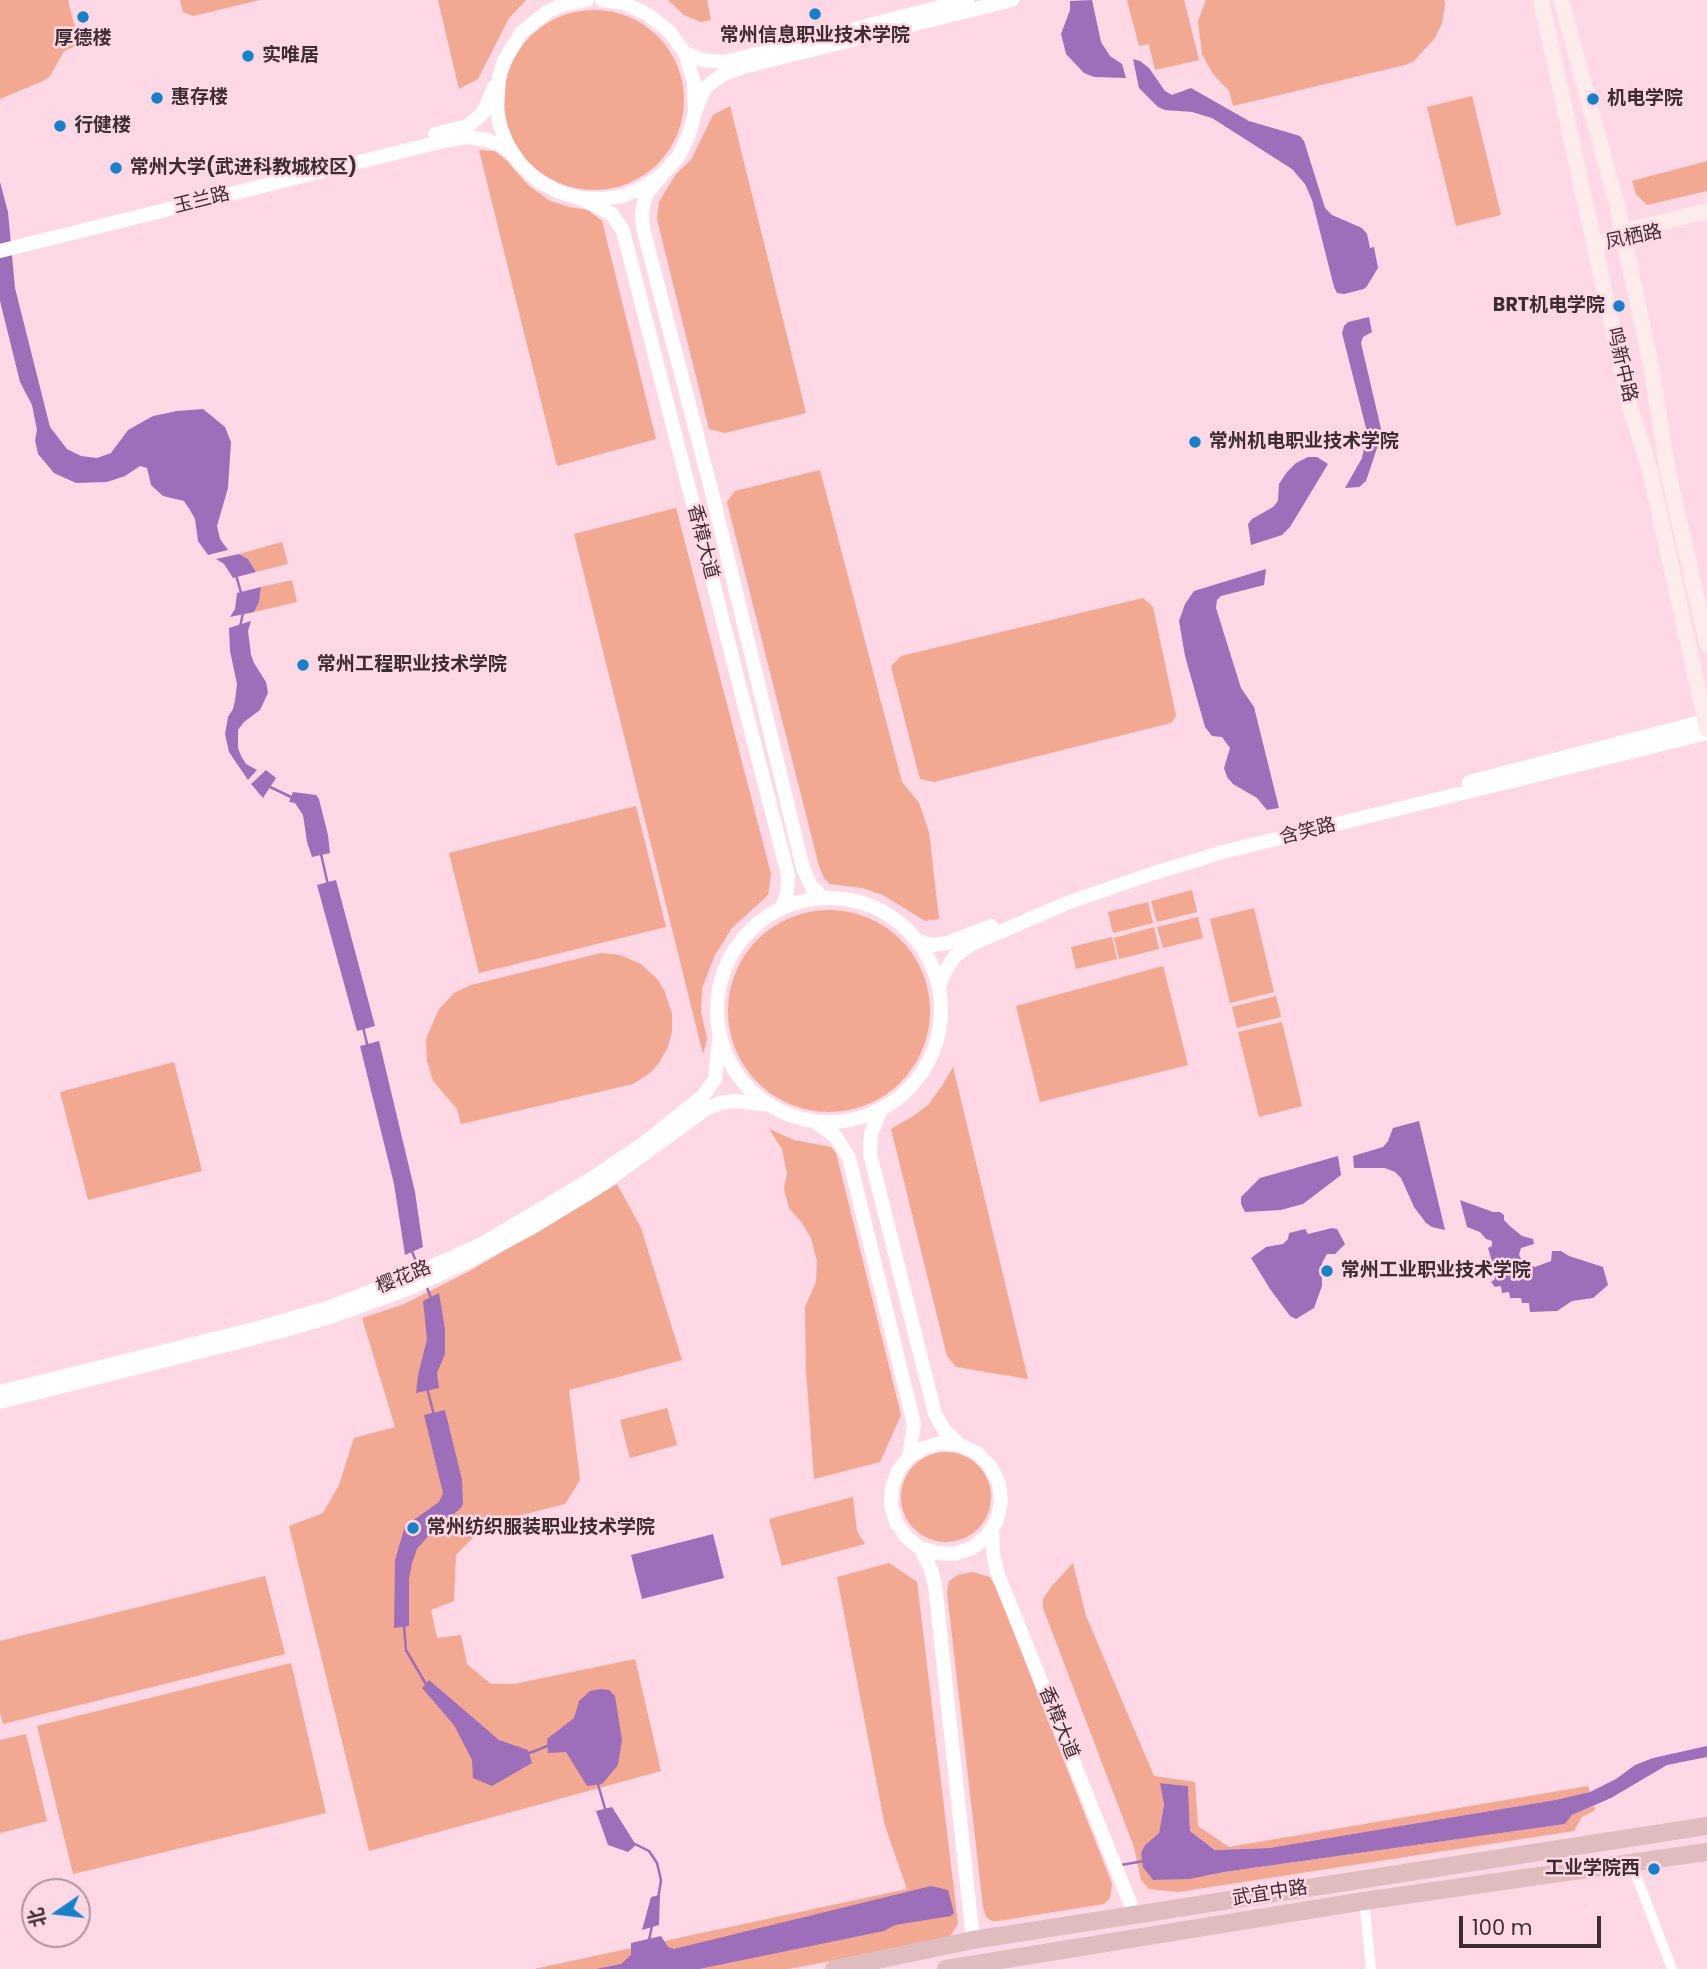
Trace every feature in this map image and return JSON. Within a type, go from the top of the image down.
[{"type":"main road","name":"鸣新中路","points":[[1541,0],[1629,404],[1650,471],[1706,728]]},
{"type":"main road","name":"鸣新中路","points":[[1560,0],[1614,192],[1651,366],[1667,467],[1707,643]]},
{"type":"main road","name":"凤栖路","points":[[1595,247],[1707,211]]},
{"type":"main road","name":"凤栖路","points":[[1623,237],[1707,222]]},
{"type":"main road","name":"武宜中路","points":[[834,1969],[973,1940],[1707,1826]]},
{"type":"main road","name":"武宜中路","points":[[946,1969],[1364,1902],[1707,1852]]},
{"type":"street","points":[[552,5],[587,0]]},
{"type":"street","points":[[603,0],[623,3],[647,14],[669,31],[685,53],[694,82],[695,112]]},
{"type":"street","points":[[685,53],[703,60],[725,62],[967,0]]},
{"type":"street","points":[[695,112],[705,88],[722,75],[743,67],[1012,0]]},
{"type":"street","name":"玉兰路","points":[[0,251],[17,243],[468,126],[483,113],[512,46],[552,5]]},
{"type":"street","points":[[499,76],[497,110],[500,126],[508,146],[520,164]]},
{"type":"street","name":"香樟大道","points":[[695,112],[689,135],[678,157],[646,195],[642,212],[643,228],[705,466],[803,868],[811,886],[822,898]]},
{"type":"street","name":"玉兰路","points":[[0,243],[17,243],[468,137],[487,140],[506,148],[537,180],[557,191],[579,198]]},
{"type":"street","points":[[579,198],[602,200],[623,196],[662,175]]},
{"type":"street","name":"香樟大道","points":[[579,198],[612,214],[623,231],[788,875],[787,893],[782,908]]},
{"type":"street","name":"含笑路","points":[[918,941],[933,945],[947,943],[1120,874],[1189,853],[1706,728]]},
{"type":"street","name":"含笑路","points":[[939,986],[944,971],[955,956],[972,944],[1067,903],[1148,875],[1223,852],[1706,728]]},
{"type":"street","points":[[822,898],[850,899],[882,911],[899,922],[918,941],[932,964],[939,986],[940,1027],[936,1048],[916,1082],[881,1110],[850,1121],[829,1123],[781,1112],[758,1098],[741,1080],[729,1062],[720,1031],[717,1003],[731,956],[759,922],[782,908],[822,898]]},
{"type":"street","name":"樱花路","points":[[434,1272],[591,1179],[643,1144],[703,1096],[715,1079],[720,1031]]},
{"type":"street","name":"樱花路","points":[[0,1402],[336,1315],[531,1228],[657,1146],[706,1108],[736,1101],[771,1105]]},
{"type":"street","points":[[881,1110],[871,1133],[870,1154],[935,1414],[945,1431],[960,1445],[977,1453],[990,1466],[999,1483],[1001,1502],[997,1520],[987,1536],[972,1548],[954,1554],[936,1553],[920,1548],[901,1530],[891,1505],[892,1487],[898,1471],[909,1457],[924,1448],[941,1443],[960,1445]]},
{"type":"street","points":[[814,1121],[835,1136],[849,1158],[914,1423],[909,1457]]},
{"type":"street","name":"樱花路","points":[[0,1392],[271,1324],[414,1281]]},
{"type":"street","name":"香樟大道","points":[[992,1528],[997,1572],[1135,1915]]},
{"type":"street","points":[[920,1548],[931,1569],[935,1585],[973,1940]]},
{"type":"street","points":[[1631,1862],[1672,1969]]},
{"type":"street","points":[[1364,1902],[1371,1969]]},
{"type":"shaded area","points":[[0,0],[68,0],[79,45],[64,51],[50,76],[43,81],[0,99]]},
{"type":"shaded area","points":[[180,0],[260,0],[193,16],[183,12]]},
{"type":"shaded area","points":[[438,0],[526,0],[509,18],[478,79],[459,89]]},
{"type":"shaded area","points":[[668,0],[707,0],[711,20],[701,22],[684,15]]},
{"type":"shaded area","points":[[1092,0],[1101,42],[1110,56],[1122,64],[1126,78],[1094,77],[1084,73],[1066,54],[1061,34],[1070,10],[1070,1]]},
{"type":"shaded area","points":[[1127,0],[1184,0],[1199,60],[1155,70],[1149,44],[1139,46]]},
{"type":"shaded area","points":[[1206,0],[1444,0],[1445,4],[1442,23],[1435,38],[1414,61],[1233,106],[1229,91],[1213,74],[1202,54],[1198,21]]},
{"type":"shaded area","points":[[594,10],[612,11],[629,17],[658,36],[677,65],[683,82],[683,118],[677,135],[658,164],[629,183],[612,189],[594,190],[576,189],[559,183],[530,164],[511,135],[505,118],[504,100],[505,82],[511,65],[530,36],[559,17],[576,11]]},
{"type":"shaded area","points":[[1133,59],[1149,68],[1165,91],[1172,95],[1191,88],[1249,121],[1300,136],[1304,141],[1325,208],[1332,215],[1362,228],[1367,234],[1370,248],[1374,247],[1378,268],[1367,286],[1344,294],[1337,293],[1312,200],[1305,184],[1292,169],[1212,118],[1158,107],[1139,88]]},
{"type":"shaded area","points":[[1472,96],[1501,215],[1456,226],[1427,107]]},
{"type":"shaded area","points":[[730,106],[806,413],[725,433],[709,429],[657,219],[659,202],[676,174],[691,160],[713,115]]},
{"type":"shaded area","points":[[479,150],[495,151],[528,185],[550,201],[588,210],[602,221],[656,439],[557,466]]},
{"type":"shaded area","points":[[1707,161],[1707,191],[1647,205],[1636,194],[1632,181]]},
{"type":"shaded area","points":[[0,182],[8,212],[15,288],[50,427],[67,449],[81,456],[97,458],[111,453],[128,430],[153,416],[203,409],[225,427],[231,442],[228,488],[217,526],[220,539],[228,550],[208,555],[198,541],[195,519],[184,501],[163,496],[151,485],[147,468],[140,466],[125,476],[107,482],[76,483],[54,473],[38,454],[32,405],[20,382],[0,301]]},
{"type":"shaded area","points":[[1369,317],[1372,332],[1363,337],[1361,343],[1382,433],[1366,481],[1359,487],[1345,488],[1362,458],[1367,432],[1342,333],[1348,322]]},
{"type":"shaded area","points":[[1308,457],[1317,457],[1328,464],[1290,527],[1282,535],[1251,545],[1248,524],[1273,507],[1278,501],[1279,484],[1287,472]]},
{"type":"shaded area","points":[[820,470],[902,782],[919,803],[929,832],[939,919],[925,921],[883,895],[862,888],[830,884],[819,866],[727,502],[735,491]]},
{"type":"shaded area","points":[[676,508],[771,874],[768,895],[732,928],[715,955],[702,988],[701,1012],[707,1039],[703,1054],[574,534]]},
{"type":"shaded area","points":[[282,542],[288,564],[256,572],[248,559],[239,554]]},
{"type":"shaded area","points":[[239,554],[248,559],[256,572],[233,578],[224,564],[216,559]]},
{"type":"shaded area","points":[[1266,569],[1264,585],[1221,596],[1217,600],[1216,608],[1241,688],[1254,707],[1279,808],[1267,810],[1257,798],[1233,784],[1227,777],[1224,768],[1230,748],[1222,737],[1212,736],[1205,727],[1185,656],[1179,621],[1185,604],[1194,591]]},
{"type":"shaded area","points":[[292,580],[297,602],[254,612],[259,602],[261,587]]},
{"type":"shaded area","points":[[261,587],[259,602],[254,612],[230,617],[235,609],[237,593]]},
{"type":"shaded area","points":[[1143,598],[1153,607],[1176,716],[1171,723],[934,782],[920,779],[891,666],[901,656]]},
{"type":"shaded area","points":[[251,621],[248,631],[251,655],[266,682],[268,693],[260,710],[238,730],[241,756],[246,764],[257,770],[248,780],[229,752],[225,734],[237,684],[230,651],[229,628]]},
{"type":"shaded area","points":[[266,770],[276,778],[263,798],[251,784]]},
{"type":"shaded area","points":[[293,792],[316,795],[319,799],[330,853],[312,857],[303,815],[295,803],[289,802]]},
{"type":"shaded area","points":[[636,806],[666,927],[479,973],[449,853]]},
{"type":"shaded area","points":[[336,880],[375,1026],[357,1031],[317,885]]},
{"type":"shaded area","points":[[1192,890],[1197,912],[1157,922],[1151,901]]},
{"type":"shaded area","points":[[1148,902],[1153,923],[1113,933],[1108,912]]},
{"type":"shaded area","points":[[1254,908],[1274,992],[1230,1003],[1210,919]]},
{"type":"shaded area","points":[[829,910],[849,912],[867,918],[885,927],[900,940],[913,955],[922,973],[928,991],[928,1031],[922,1049],[913,1067],[900,1082],[885,1095],[867,1104],[849,1110],[829,1112],[809,1110],[791,1104],[773,1095],[758,1082],[745,1067],[736,1049],[730,1031],[728,1011],[730,991],[736,973],[745,955],[758,940],[773,927],[791,918],[809,912]]},
{"type":"shaded area","points":[[1198,917],[1203,938],[1163,948],[1157,927]]},
{"type":"shaded area","points":[[1154,927],[1159,949],[1119,959],[1114,938]]},
{"type":"shaded area","points":[[1112,937],[1117,959],[1076,969],[1071,947]]},
{"type":"shaded area","points":[[601,953],[620,955],[641,964],[658,980],[664,990],[672,1013],[672,1032],[667,1049],[658,1064],[633,1084],[461,1124],[457,1109],[433,1081],[427,1061],[426,1039],[439,1009],[454,993],[471,985]]},
{"type":"shaded area","points":[[1163,966],[1188,1065],[1040,1102],[1016,1006]]},
{"type":"shaded area","points":[[1276,996],[1281,1017],[1237,1028],[1232,1007]]},
{"type":"shaded area","points":[[1282,1022],[1302,1106],[1259,1117],[1238,1032]]},
{"type":"shaded area","points":[[379,1041],[415,1192],[423,1247],[405,1255],[394,1184],[360,1046]]},
{"type":"shaded area","points":[[174,1062],[202,1171],[88,1200],[60,1092]]},
{"type":"shaded area","points":[[953,1067],[1028,1379],[956,1367],[947,1356],[891,1129],[928,1105]]},
{"type":"shaded area","points":[[1419,1121],[1445,1230],[1426,1223],[1395,1172],[1385,1168],[1354,1168],[1353,1156],[1383,1147],[1393,1128]]},
{"type":"shaded area","points":[[769,1129],[794,1140],[831,1147],[836,1153],[901,1415],[880,1462],[814,1479],[806,1370],[805,1307],[816,1282],[817,1261],[811,1238],[789,1208],[784,1189],[787,1174],[782,1149]]},
{"type":"shaded area","points":[[1338,1156],[1341,1175],[1303,1204],[1281,1210],[1245,1212],[1241,1197],[1260,1178]]},
{"type":"shaded area","points":[[617,1184],[641,1228],[682,1360],[569,1390],[580,1480],[565,1504],[486,1524],[456,1555],[454,1601],[431,1610],[437,1638],[461,1635],[467,1664],[491,1684],[514,1684],[635,1659],[661,1771],[369,1851],[289,1526],[323,1513],[339,1485],[354,1438],[395,1427],[362,1318],[402,1305],[468,1272]]},
{"type":"shaded area","points":[[1460,1200],[1500,1212],[1504,1215],[1504,1220],[1522,1236],[1533,1239],[1534,1244],[1521,1248],[1519,1255],[1522,1261],[1535,1267],[1551,1261],[1552,1251],[1561,1251],[1603,1267],[1608,1285],[1593,1298],[1572,1301],[1557,1311],[1530,1312],[1529,1303],[1522,1303],[1521,1298],[1510,1298],[1509,1292],[1502,1293],[1501,1286],[1495,1287],[1491,1282],[1495,1279],[1488,1248],[1492,1246],[1492,1241],[1467,1227]]},
{"type":"shaded area","points":[[1305,1229],[1308,1234],[1337,1229],[1345,1244],[1335,1254],[1327,1254],[1322,1263],[1322,1286],[1314,1308],[1296,1319],[1290,1316],[1270,1289],[1251,1258],[1266,1247],[1283,1244],[1289,1233]]},
{"type":"shaded area","points":[[439,1293],[445,1329],[445,1354],[437,1373],[439,1388],[416,1393],[427,1339],[423,1301]]},
{"type":"shaded area","points":[[667,1408],[677,1445],[630,1458],[620,1420]]},
{"type":"shaded area","points":[[445,1410],[462,1480],[463,1503],[462,1507],[417,1549],[409,1579],[409,1626],[394,1628],[395,1560],[405,1526],[439,1502],[443,1493],[424,1415]]},
{"type":"shaded area","points":[[946,1452],[963,1456],[978,1465],[987,1480],[991,1497],[987,1514],[978,1529],[963,1538],[946,1542],[929,1538],[914,1529],[905,1514],[901,1497],[905,1480],[914,1465],[929,1456]]},
{"type":"shaded area","points":[[853,1497],[857,1531],[865,1544],[782,1566],[769,1519]]},
{"type":"shaded area","points":[[713,1534],[724,1578],[642,1599],[631,1555]]},
{"type":"shaded area","points":[[889,1563],[917,1582],[958,1924],[949,1938],[789,1969],[534,1969],[907,1889],[885,1826],[837,1577]]},
{"type":"shaded area","points":[[1073,1563],[1086,1616],[1154,1776],[1195,1782],[1198,1826],[1229,1847],[1588,1786],[1590,1792],[1269,1848],[1216,1850],[1190,1831],[1188,1786],[1161,1783],[1164,1804],[1159,1833],[1145,1845],[1190,1879],[1565,1824],[1572,1815],[1594,1806],[1595,1810],[1582,1817],[1574,1831],[1178,1892],[1149,1889],[1141,1880],[1134,1847],[1043,1608],[1043,1599],[1051,1587]]},
{"type":"shaded area","points":[[972,1572],[990,1577],[996,1587],[1112,1884],[1110,1898],[1104,1904],[998,1921],[986,1917],[947,1592],[949,1581],[958,1575]]},
{"type":"shaded area","points":[[265,1576],[285,1654],[3,1724],[0,1713],[0,1641]]},
{"type":"shaded area","points":[[291,1663],[326,1813],[73,1874],[37,1726]]},
{"type":"shaded area","points":[[429,1680],[499,1740],[528,1750],[532,1763],[492,1786],[473,1778],[472,1760],[454,1725],[422,1688]]},
{"type":"shaded area","points":[[609,1690],[615,1696],[622,1740],[618,1765],[602,1784],[587,1786],[566,1752],[548,1753],[547,1739],[574,1718],[579,1701],[590,1691]]},
{"type":"shaded area","points":[[26,1734],[47,1821],[0,1833],[0,1740]]},
{"type":"shaded area","points":[[1707,1746],[1707,1757],[1667,1765],[1611,1798],[1572,1815],[1565,1824],[1190,1879],[1153,1880],[1143,1867],[1141,1853],[1145,1845],[1159,1833],[1164,1804],[1160,1783],[1188,1786],[1190,1831],[1215,1850],[1269,1848],[1590,1792],[1616,1779],[1635,1765],[1653,1758]]},
{"type":"shaded area","points":[[612,1807],[636,1845],[628,1852],[608,1845],[596,1811]]},
{"type":"shaded area","points":[[931,1886],[948,1890],[954,1913],[951,1916],[895,1925],[884,1931],[699,1969],[596,1969],[621,1964],[631,1955],[631,1943],[661,1936],[668,1947],[674,1949]]},
{"type":"shaded area","points":[[660,1895],[659,1925],[642,1930],[651,1897]]},
{"type":"waterway","points":[[236,575],[242,596]]},
{"type":"waterway","points":[[240,627],[243,613]]},
{"type":"waterway","points":[[266,785],[291,797]]},
{"type":"waterway","points":[[321,854],[328,885]]},
{"type":"waterway","points":[[363,1027],[367,1044]]},
{"type":"waterway","points":[[411,1249],[418,1266]]},
{"type":"waterway","points":[[426,1285],[431,1298]]},
{"type":"waterway","points":[[427,1388],[434,1415]]},
{"type":"waterway","points":[[404,1626],[406,1650],[427,1686]]},
{"type":"waterway","points":[[527,1754],[550,1745]]},
{"type":"waterway","points":[[597,1781],[606,1812]]},
{"type":"waterway","points":[[635,1844],[649,1851],[657,1863],[661,1880],[658,1899]]},
{"type":"waterway","points":[[1121,1865],[1144,1861]]},
{"type":"waterway","points":[[649,1940],[652,1926]]},
{"type":"place","name":"常州信息职业技术学院","points":[[815,14]]},
{"type":"place","name":"厚德楼","points":[[83,17]]},
{"type":"place","name":"实唯居","points":[[248,56]]},
{"type":"place","name":"惠存楼","points":[[157,98]]},
{"type":"place","name":"机电学院","points":[[1593,99]]},
{"type":"place","name":"行健楼","points":[[60,126]]},
{"type":"place","name":"常州大学(武进科教城校区)","points":[[116,168]]},
{"type":"place","name":"BRT机电学院","points":[[1619,306]]},
{"type":"place","name":"常州机电职业技术学院","points":[[1195,442]]},
{"type":"place","name":"常州工程职业技术学院","points":[[303,665]]},
{"type":"place","name":"常州工业职业技术学院","points":[[1327,1271]]},
{"type":"place","name":"常州纺织服装职业技术学院","points":[[413,1528]]},
{"type":"place","name":"工业学院西","points":[[1654,1869]]}]
